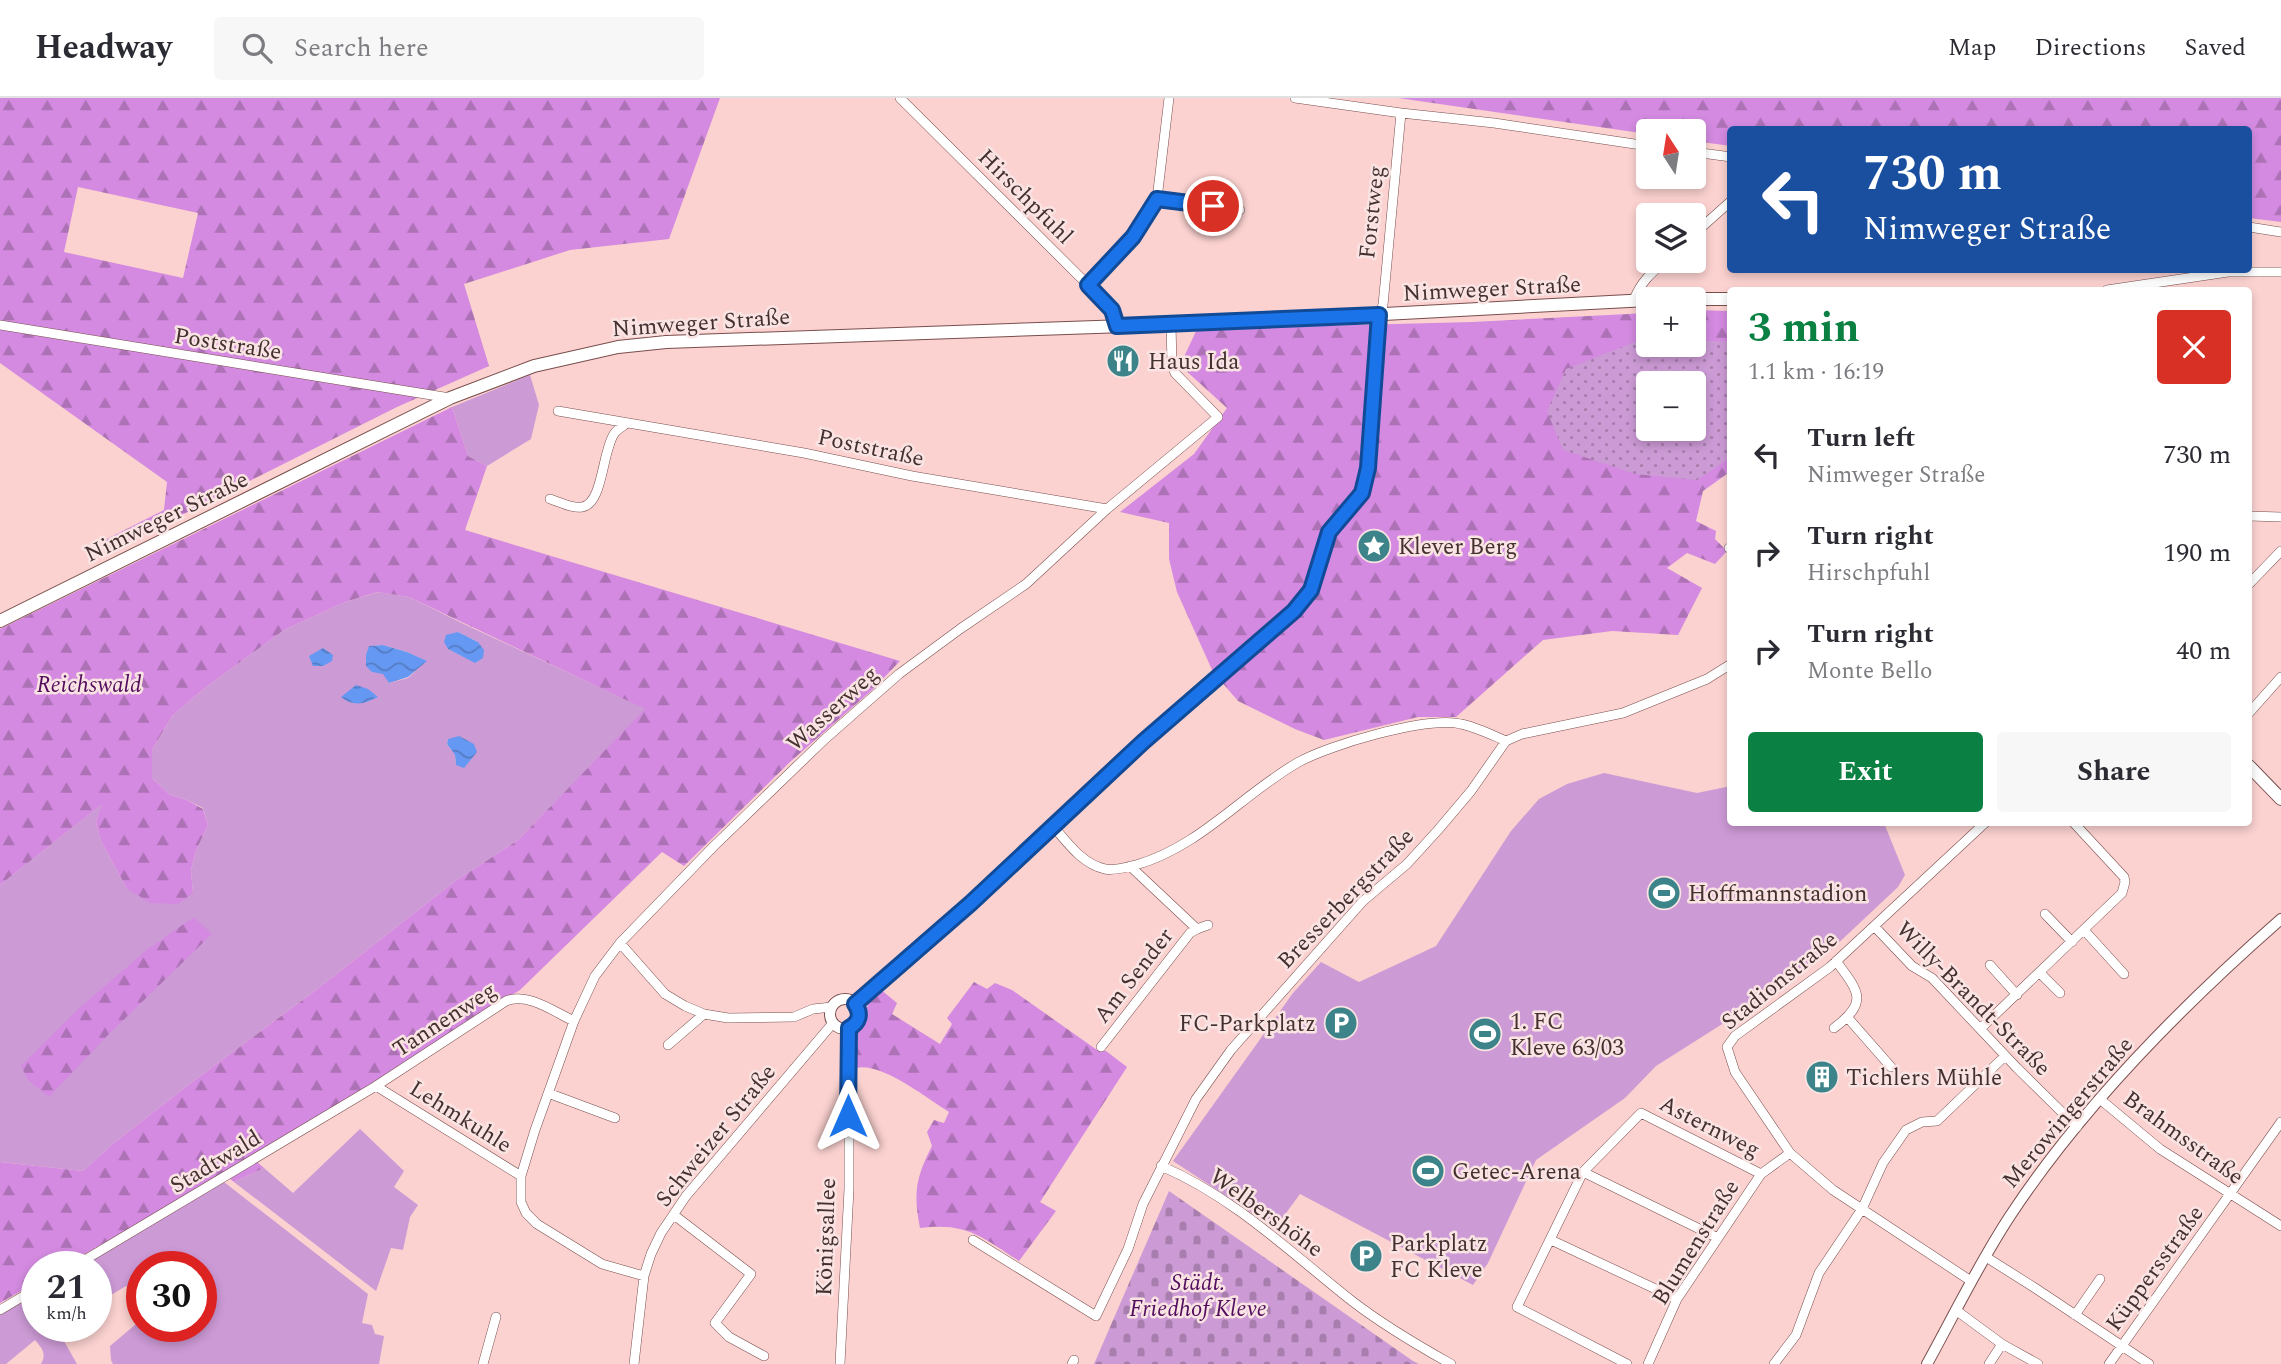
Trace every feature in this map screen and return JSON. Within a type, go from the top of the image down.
[{"type":"main road","points":[[1706,299],[1727,299]]},
{"type":"main road","name":"Nimweger Straße","points":[[0,621],[450,398],[534,366],[618,347],[666,342],[1379,315],[1634,300]]},
{"type":"main road","points":[[2252,769],[2281,799]]},
{"type":"street","name":"Hirschpfuhl","points":[[900,98],[1112,310],[1117,326]]},
{"type":"street","points":[[1088,285],[1133,237],[1157,199],[1169,98]]},
{"type":"street","points":[[1295,98],[1636,144]]},
{"type":"street","name":"Forstweg","points":[[1379,315],[1383,305],[1401,113]]},
{"type":"street","points":[[1706,154],[1727,156]]},
{"type":"street","points":[[1157,199],[1240,210]]},
{"type":"street","points":[[1706,223],[1727,205]]},
{"type":"street","points":[[2252,227],[2281,232]]},
{"type":"street","points":[[2252,272],[2281,272]]},
{"type":"street","points":[[1634,300],[1652,273]]},
{"type":"street","points":[[2128,287],[2221,273]]},
{"type":"street","points":[[621,943],[665,994],[704,1014],[728,1018],[794,1017],[813,1009],[832,1007],[841,1000],[855,1004],[971,903],[1143,742],[1294,611],[1311,590],[1329,532],[1355,503],[1364,487],[1368,468],[1379,315]]},
{"type":"street","name":"Wasserweg","points":[[522,1176],[574,1021],[595,976],[621,943],[713,847],[834,731],[906,668],[1026,584],[1107,509],[1218,417],[1175,373],[1172,365],[1171,324]]},
{"type":"street","name":"Poststraße","points":[[0,325],[450,398]]},
{"type":"street","name":"Poststraße","points":[[558,411],[1107,509]]},
{"type":"street","points":[[550,499],[579,508],[589,505],[597,494],[606,451],[615,431],[626,424]]},
{"type":"street","points":[[2252,516],[2281,517]]},
{"type":"street","points":[[2252,581],[2281,551]]},
{"type":"street","points":[[1053,826],[1080,856],[1094,865],[1107,870],[1130,866],[1180,848],[1298,762],[1328,749],[1413,725],[1436,722],[1460,723],[1506,741],[1522,734],[1623,713],[1707,679],[1727,666]]},
{"type":"street","points":[[2252,710],[2281,677]]},
{"type":"street","name":"Bresserbergstraße","points":[[973,1240],[1096,1317],[1128,1249],[1143,1204],[1196,1099],[1231,1050],[1363,901],[1407,864],[1438,830],[1471,791],[1506,741]]},
{"type":"street","name":"Stadionstraße","points":[[1971,1281],[1833,1190],[1790,1153],[1735,1072],[1727,1047],[1735,1036],[1836,961],[1982,826]]},
{"type":"street","points":[[1980,1029],[2122,893],[2124,877],[2077,826]]},
{"type":"street","name":"Am Sender","points":[[1130,866],[1197,929]]},
{"type":"street","points":[[2045,914],[2071,942]]},
{"type":"street","name":"Merowingerstraße","points":[[1927,1364],[1971,1281],[2033,1182],[2077,1127],[2161,1034],[2234,961],[2281,919]]},
{"type":"street","name":"Am Sender","points":[[1101,1047],[1190,933],[1208,925]]},
{"type":"street","name":"Willy-Brandt-Straße","points":[[1874,926],[1912,966],[1932,978],[2077,1127]]},
{"type":"street","points":[[2084,930],[2124,974]]},
{"type":"street","points":[[1834,1028],[1848,1018],[1858,997],[1855,986],[1836,961]]},
{"type":"street","points":[[1990,965],[2017,995]]},
{"type":"street","points":[[2040,973],[2060,993]]},
{"type":"street","name":"Tannenweg","points":[[376,1086],[516,997],[574,1021]]},
{"type":"street","name":"Königsallee","points":[[840,1364],[849,1189],[849,1028],[858,1021],[855,1004]]},
{"type":"street","points":[[832,1007],[832,1023],[842,1029],[849,1028]]},
{"type":"street","points":[[668,1045],[704,1014]]},
{"type":"street","points":[[1848,1018],[1891,1067]]},
{"type":"street","name":"Schweizer Straße","points":[[635,1364],[644,1276],[661,1233],[686,1196],[832,1023]]},
{"type":"street","points":[[1774,1364],[1796,1335],[1819,1273],[1862,1209],[1883,1163],[1906,1130],[1922,1122],[1937,1121],[2006,1056]]},
{"type":"street","name":"Lehmkuhle","points":[[376,1086],[522,1176],[521,1202],[526,1213],[537,1224],[602,1264],[644,1276]]},
{"type":"street","name":"Stadtwald","points":[[100,1251],[376,1086]]},
{"type":"street","points":[[548,1093],[615,1118]]},
{"type":"street","name":"Brahmsstraße","points":[[2101,1100],[2160,1149],[2281,1226]]},
{"type":"street","name":"Asternweg","points":[[1583,1172],[1641,1112],[1761,1174]]},
{"type":"street","name":"Küppersstraße","points":[[2109,1364],[2281,1122]]},
{"type":"street","name":"Blumenstraße","points":[[1648,1364],[1677,1299],[1761,1174],[1790,1153]]},
{"type":"street","name":"Welbershöhe","points":[[1161,1166],[1232,1205],[1355,1303],[1420,1347],[1451,1364]]},
{"type":"street","points":[[1627,1364],[1517,1307],[1583,1172],[1718,1238]]},
{"type":"street","points":[[674,1215],[751,1275],[715,1323],[729,1337],[764,1356]]},
{"type":"street","points":[[1551,1240],[1677,1299]]},
{"type":"street","points":[[1986,1257],[2149,1364]]},
{"type":"street","points":[[2075,1315],[2100,1279]]},
{"type":"street","points":[[0,1310],[21,1298]]},
{"type":"street","points":[[1956,1311],[2003,1344],[2038,1364]]},
{"type":"street","points":[[483,1364],[496,1317]]},
{"type":"street","points":[[1989,1364],[2003,1344]]},
{"type":"green space","points":[[0,98],[720,98],[669,239],[570,250],[464,284],[489,366],[397,407],[110,551],[101,542],[164,510],[167,482],[0,363]],"holes":[[[78,187],[198,213],[183,278],[64,252]]]},
{"type":"green space","points":[[1398,98],[2281,98],[2281,222],[2252,218],[2252,126],[1727,126],[1727,145],[1706,143],[1706,119],[1636,119],[1636,132]]},
{"type":"green space","points":[[1706,310],[1727,311],[1727,474],[1703,491],[1696,521],[1716,531],[1715,539],[1727,551],[1715,564],[1687,553],[1667,568],[1702,588],[1678,635],[1612,631],[1543,640],[1456,717],[1418,717],[1324,740],[1238,701],[1213,672],[1177,592],[1169,559],[1169,523],[1120,512],[1194,454],[1227,408],[1183,368],[1184,357],[1197,329],[1472,322],[1636,314],[1636,357],[1706,357]]},
{"type":"green space","points":[[1706,341],[1727,342],[1727,460],[1697,480],[1635,474],[1563,450],[1547,411],[1566,369],[1636,343],[1636,357],[1706,357]]},
{"type":"green space","points":[[530,375],[539,405],[531,439],[487,466],[468,456],[452,407]]},
{"type":"green space","name":"Reichswald","points":[[452,407],[468,456],[487,466],[465,530],[900,661],[872,690],[790,762],[684,866],[662,852],[520,990],[307,1125],[257,1162],[264,1168],[234,1182],[224,1174],[90,1251],[21,1251],[21,1291],[0,1303],[0,1162],[83,1171],[187,1086],[454,882],[518,840],[645,709],[409,597],[378,592],[345,602],[284,630],[206,687],[172,716],[152,750],[152,778],[170,795],[203,809],[208,825],[191,870],[193,893],[178,904],[151,903],[127,889],[101,841],[96,822],[102,804],[0,885],[0,629]]},
{"type":"green space","points":[[379,592],[409,597],[646,709],[518,840],[454,882],[187,1086],[83,1171],[0,1162],[0,885],[103,803],[96,822],[101,841],[127,889],[193,893],[191,870],[208,825],[203,808],[170,795],[152,778],[152,750],[172,716],[206,687],[284,630],[345,602]],"holes":[[[458,632],[478,642],[466,658],[448,649]],[[383,645],[426,661],[408,678],[389,683],[370,646]],[[448,739],[474,744],[456,765],[455,755],[447,744]]]},
{"type":"green space","name":"1. FC Kleve 63/03","points":[[1604,773],[1697,793],[1727,787],[1727,826],[1885,826],[1905,875],[1898,887],[1832,949],[1757,1002],[1656,1066],[1625,1098],[1536,1160],[1488,1263],[1473,1285],[1300,1194],[1275,1228],[1173,1161],[1293,993],[1321,962],[1359,982],[1436,946],[1511,831],[1539,799],[1567,784]]},
{"type":"green space","points":[[194,917],[212,934],[108,1035],[49,1097],[28,1080],[21,1066],[78,1009],[148,949]]},
{"type":"green space","points":[[974,982],[987,989],[995,983],[1012,990],[1097,1050],[1106,1051],[1127,1067],[1040,1202],[1056,1211],[1019,1261],[984,1238],[962,1229],[920,1228],[917,1186],[932,1146],[927,1132],[934,1120],[944,1123],[949,1112],[891,1076],[878,1070],[856,1068],[853,1035],[862,1028],[869,1000],[880,989],[897,1003],[892,1014],[940,1044],[952,1024],[947,1018]]},
{"type":"green space","points":[[360,1129],[404,1171],[394,1187],[418,1205],[410,1217],[403,1250],[391,1248],[376,1291],[234,1182],[264,1168],[293,1193]]},
{"type":"green space","points":[[224,1182],[368,1294],[362,1323],[372,1325],[375,1334],[384,1336],[379,1364],[113,1364],[110,1346],[126,1332],[126,1342],[217,1342],[217,1251],[126,1251],[126,1286],[112,1294],[112,1251],[106,1251]]},
{"type":"green space","name":"Städt. Friedhof Kleve","points":[[1169,1191],[1413,1361],[1419,1364],[1094,1364]]},
{"type":"green space","points":[[21,1301],[21,1342],[33,1342],[6,1364],[0,1364],[0,1313]]},
{"type":"green space","points":[[37,1342],[65,1342],[77,1364],[41,1364],[44,1357]]},
{"type":"water","points":[[458,632],[478,642],[484,650],[483,658],[475,663],[448,649],[444,642],[446,635]]},
{"type":"water","points":[[383,645],[427,661],[408,677],[389,683],[383,674],[372,672],[366,666],[369,646]]},
{"type":"water","points":[[323,648],[333,655],[332,661],[323,666],[313,666],[309,656]]},
{"type":"water","points":[[356,685],[368,689],[378,697],[359,703],[341,697]]},
{"type":"water","points":[[459,736],[474,744],[477,752],[464,768],[456,765],[455,755],[447,744],[448,739]]},
{"type":"place","name":"Haus Ida","points":[[1123,361]]},
{"type":"place","name":"Klever Berg","points":[[1374,546]]},
{"type":"place","name":"Hoffmannstadion","points":[[1664,893]]},
{"type":"place","name":"FC-Parkplatz","points":[[1341,1023]]},
{"type":"place","name":"1. FC Kleve 63/03","points":[[1485,1034]]},
{"type":"place","name":"Tichlers Mühle","points":[[1822,1077]]},
{"type":"place","name":"Getec-Arena","points":[[1428,1171]]},
{"type":"place","name":"Parkplatz FC Kleve","points":[[1366,1256]]},
{"type":"route","points":[[848,1116],[849,1028],[858,1021],[859,1015],[855,1004],[971,903],[1143,742],[1305,600],[1317,575],[1329,532],[1362,493],[1368,468],[1379,315],[1117,326],[1112,310],[1088,285],[1133,237],[1157,199],[1213,206]]}]
